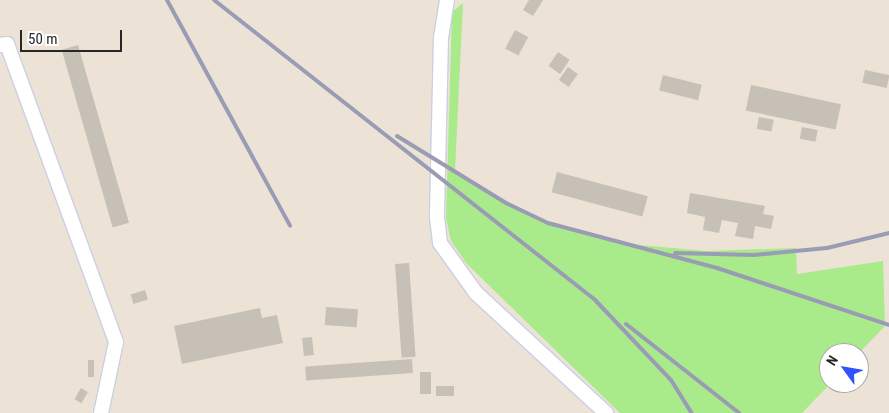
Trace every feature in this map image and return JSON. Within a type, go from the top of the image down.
[{"type":"street","points":[[446,0],[441,37],[437,218],[440,243],[476,293],[606,413]]},
{"type":"street","points":[[0,45],[8,44],[116,342],[101,413]]},
{"type":"green space","points":[[463,3],[455,171],[494,196],[545,221],[617,243],[706,251],[796,248],[797,274],[883,261],[885,326],[869,343],[819,343],[819,393],[821,393],[802,413],[620,413],[467,264],[451,241],[446,218],[452,12]]},
{"type":"building","points":[[529,0],[543,0],[533,16],[523,10]]},
{"type":"building","points":[[515,30],[528,37],[518,56],[505,49]]},
{"type":"building","points":[[78,45],[129,223],[113,228],[62,50]]},
{"type":"building","points":[[558,52],[570,60],[560,74],[548,66]]},
{"type":"building","points":[[568,67],[578,74],[569,87],[559,80]]},
{"type":"building","points":[[865,70],[889,75],[887,88],[862,83]]},
{"type":"building","points":[[663,75],[702,85],[698,100],[659,91]]},
{"type":"building","points":[[751,85],[841,104],[836,130],[746,110]]},
{"type":"building","points":[[759,117],[774,120],[771,132],[757,129]]},
{"type":"building","points":[[802,127],[818,130],[815,142],[800,139]]},
{"type":"building","points":[[557,172],[648,196],[642,217],[552,192]]},
{"type":"building","points":[[690,193],[765,206],[763,214],[774,216],[771,229],[755,226],[753,239],[735,236],[738,223],[722,220],[719,233],[703,230],[705,217],[687,213]]},
{"type":"building","points":[[409,263],[416,357],[402,358],[395,264]]},
{"type":"building","points":[[145,290],[148,300],[134,304],[131,294]]},
{"type":"building","points":[[326,307],[358,309],[357,327],[325,325]]},
{"type":"building","points":[[260,308],[262,318],[277,315],[283,343],[182,364],[174,326]]},
{"type":"building","points":[[312,337],[314,355],[304,356],[302,338]]},
{"type":"building","points":[[412,359],[413,373],[306,380],[305,366]]},
{"type":"building","points":[[88,360],[94,360],[94,377],[88,377]]},
{"type":"building","points":[[420,372],[431,372],[431,394],[420,394]]},
{"type":"building","points":[[436,386],[454,386],[454,396],[436,396]]},
{"type":"building","points":[[81,388],[88,392],[81,403],[74,399]]},
{"type":"railway","points":[[167,0],[290,226]]},
{"type":"railway","points":[[214,0],[596,301],[671,380],[692,413]]},
{"type":"railway","points":[[397,136],[506,203],[548,223],[717,268],[889,325]]},
{"type":"railway","points":[[675,253],[754,255],[827,248],[889,233]]},
{"type":"railway","points":[[626,324],[739,413]]}]
